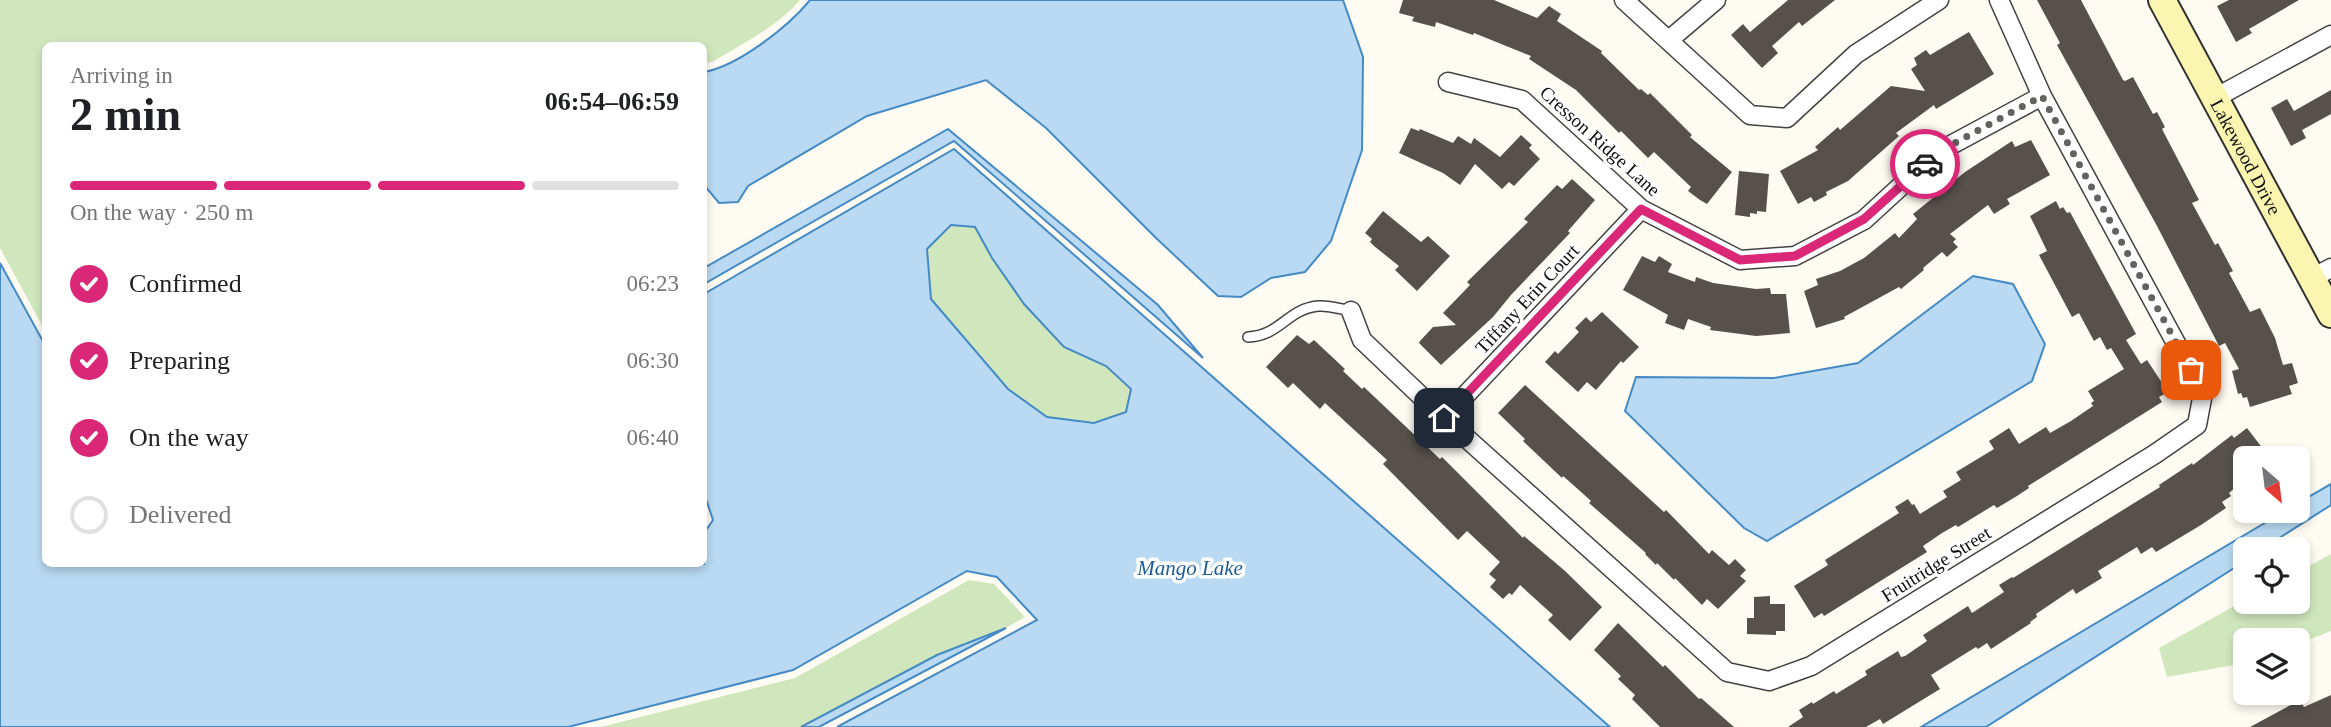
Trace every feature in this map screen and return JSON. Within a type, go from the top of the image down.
[{"type":"street","points":[[1624,0],[1750,115],[1787,118],[1856,54],[1939,0]]},
{"type":"street","points":[[1670,40],[1716,0]]},
{"type":"street","name":"Fruitridge Street","points":[[1351,311],[1362,340],[1444,418],[1727,672],[1769,681],[1811,666],[2155,454],[2197,425],[2203,393],[2042,96],[1999,0]]},
{"type":"street","name":"Lakewood Drive","points":[[2162,0],[2215,98],[2321,273],[2331,314]]},
{"type":"street","points":[[2215,98],[2331,35]]},
{"type":"street","name":"Cresson Ridge Lane","points":[[1448,82],[1522,100],[1641,209],[1740,260],[1795,256],[1864,219],[1938,152],[2042,96]]},
{"type":"street","name":"Tiffany Erin Court","points":[[1444,418],[1641,209]]},
{"type":"lane","points":[[1248,337],[1260,337],[1270,333],[1304,309],[1326,306],[1351,311]]},
{"type":"green space","points":[[0,0],[800,0],[781,19],[759,34],[707,63],[707,42],[42,42],[42,325],[0,248]]},
{"type":"green space","points":[[951,225],[975,227],[992,258],[1024,304],[1064,347],[1106,366],[1131,390],[1126,412],[1094,423],[1047,417],[1008,389],[930,299],[927,249]]},
{"type":"green space","points":[[2331,554],[2331,631],[2310,639],[2310,628],[2233,628],[2233,665],[2167,677],[2159,648],[2233,607],[2233,614],[2310,614],[2310,565]]},
{"type":"green space","points":[[969,580],[994,584],[1025,617],[1006,628],[937,655],[801,727],[601,727],[795,678]]},
{"type":"water","points":[[810,0],[1343,0],[1363,57],[1362,150],[1331,241],[1305,272],[1271,278],[1241,297],[1218,296],[1046,128],[986,80],[867,116],[748,186],[738,202],[719,203],[707,189],[707,71],[747,54],[801,11]]},
{"type":"water","points":[[948,129],[1158,305],[1203,358],[954,141],[707,282],[707,266]]},
{"type":"water","name":"Mango Lake","points":[[954,149],[1610,727],[837,727],[1037,620],[997,577],[967,571],[793,670],[568,727],[0,727],[0,263],[42,340],[42,567],[707,567],[707,529],[713,520],[707,502],[707,292]],"holes":[[[951,225],[975,227],[992,258],[1024,304],[1064,347],[1106,366],[1131,389],[1126,412],[1094,423],[1047,417],[1008,389],[931,299],[927,249]]]},
{"type":"water","points":[[1973,276],[2013,284],[2045,344],[2032,381],[1767,541],[1744,528],[1625,411],[1636,377],[1774,378],[1858,363]]},
{"type":"water","points":[[2331,484],[2331,505],[2310,518],[2310,496]]},
{"type":"water","points":[[2265,523],[2303,523],[2281,537],[2241,537]]},
{"type":"water","points":[[2233,542],[2233,569],[1986,727],[1921,727]]},
{"type":"water","points":[[1006,628],[819,727],[801,727],[937,655]]},
{"type":"building","points":[[1403,0],[1494,0],[1537,18],[1549,6],[1561,14],[1557,21],[1602,51],[1601,53],[1639,90],[1648,95],[1650,93],[1692,135],[1690,137],[1732,172],[1707,204],[1688,191],[1691,187],[1654,152],[1648,158],[1576,90],[1529,59],[1531,56],[1474,33],[1473,35],[1436,22],[1435,27],[1412,21],[1414,17],[1399,13]]},
{"type":"building","points":[[1788,0],[1835,0],[1802,26],[1799,22],[1772,46],[1778,53],[1762,68],[1731,35],[1743,24],[1750,32]]},
{"type":"building","points":[[2037,0],[2081,0],[2123,80],[2133,77],[2153,114],[2157,112],[2165,127],[2162,129],[2199,200],[2192,203],[2233,271],[2229,273],[2250,312],[2260,308],[2275,338],[2283,365],[2292,363],[2298,383],[2289,386],[2292,394],[2250,407],[2247,397],[2243,398],[2241,393],[2238,394],[2232,371],[2239,369],[2225,343],[2219,346],[2157,226],[2057,45],[2060,43]]},
{"type":"building","points":[[2229,0],[2299,0],[2249,29],[2252,33],[2236,42],[2217,6]]},
{"type":"building","points":[[1969,32],[1994,74],[1936,109],[1934,105],[1896,133],[1899,136],[1848,181],[1826,192],[1827,195],[1814,202],[1811,197],[1798,204],[1780,171],[1818,150],[1815,147],[1838,127],[1840,130],[1891,86],[1925,91],[1911,69],[1917,65],[1914,58],[1926,50],[1930,55]]},
{"type":"building","points":[[2331,90],[2331,114],[2302,130],[2306,138],[2291,146],[2271,108],[2287,99],[2294,111]]},
{"type":"building","points":[[1411,128],[1453,143],[1458,136],[1471,144],[1474,138],[1500,157],[1521,135],[1532,145],[1529,148],[1540,159],[1514,186],[1509,182],[1502,189],[1475,164],[1460,185],[1443,173],[1399,153]]},
{"type":"building","points":[[2031,140],[2050,175],[2007,199],[2010,204],[1994,214],[1988,205],[1950,234],[1956,239],[1953,242],[1958,247],[1947,257],[1942,252],[1901,289],[1899,287],[1844,317],[1845,319],[1816,328],[1804,291],[1818,285],[1816,279],[1840,271],[1864,258],[1895,233],[1899,238],[1917,219],[1913,214],[1965,172],[2012,141],[2015,147]]},
{"type":"building","points":[[1739,171],[1769,174],[1766,212],[1750,213],[1750,217],[1735,215]]},
{"type":"building","points":[[1572,179],[1595,200],[1568,231],[1570,233],[1493,317],[1441,365],[1420,341],[1433,327],[1456,325],[1443,313],[1470,285],[1467,282],[1528,222],[1524,219],[1557,185],[1562,189]]},
{"type":"building","points":[[2056,201],[2060,209],[2063,207],[2067,213],[2070,212],[2136,334],[2126,340],[2141,364],[2147,360],[2168,392],[2159,397],[2162,402],[2028,486],[2029,488],[2017,496],[1997,508],[1994,505],[1958,527],[1956,525],[1942,533],[1923,546],[1927,552],[1824,616],[1822,613],[1814,618],[1794,586],[1828,565],[1825,560],[1899,513],[1895,507],[1908,499],[1920,514],[1947,497],[1943,491],[1961,480],[1956,472],[1994,449],[1989,441],[2009,428],[2019,444],[2046,427],[2050,433],[2071,421],[2093,406],[2091,403],[2094,401],[2088,391],[2124,369],[2111,348],[2107,350],[2100,337],[2094,341],[2079,313],[2072,317],[2039,255],[2047,251],[2030,216]]},
{"type":"building","points":[[1383,211],[1421,242],[1428,236],[1450,256],[1417,291],[1395,270],[1399,266],[1374,246],[1370,242],[1372,239],[1365,233]]},
{"type":"building","points":[[1642,256],[1655,262],[1659,256],[1672,264],[1668,272],[1695,282],[1696,277],[1713,283],[1756,289],[1770,288],[1771,294],[1786,294],[1790,333],[1756,336],[1710,330],[1711,327],[1688,319],[1684,330],[1665,323],[1668,315],[1623,290]]},
{"type":"building","points":[[1602,312],[1639,347],[1623,363],[1621,361],[1596,390],[1587,382],[1578,392],[1545,362],[1555,351],[1558,354],[1579,332],[1575,328],[1586,317],[1591,322]]},
{"type":"building","points":[[1297,335],[1309,344],[1314,340],[1362,389],[1364,387],[1440,459],[1442,457],[1523,538],[1524,536],[1565,571],[1602,607],[1570,641],[1548,620],[1553,615],[1520,585],[1512,595],[1509,593],[1503,599],[1490,587],[1496,580],[1489,574],[1500,562],[1467,531],[1458,540],[1383,464],[1387,460],[1325,403],[1320,409],[1293,383],[1288,388],[1266,367]]},
{"type":"building","points":[[1525,385],[1664,512],[1666,510],[1709,554],[1712,550],[1729,565],[1735,559],[1746,570],[1740,576],[1746,581],[1718,609],[1707,599],[1702,605],[1675,578],[1674,580],[1657,563],[1656,565],[1589,503],[1591,501],[1523,441],[1525,439],[1498,413]]},
{"type":"building","points":[[2247,428],[2261,446],[2233,446],[2233,490],[2229,493],[2231,496],[2222,502],[2226,508],[2201,525],[2156,552],[2152,547],[2141,554],[2137,547],[2098,571],[2102,578],[2076,594],[2073,589],[2036,614],[2037,617],[2031,623],[1991,649],[1987,643],[1978,649],[1976,647],[1931,675],[1940,689],[1883,724],[1880,719],[1866,727],[1788,727],[1803,717],[1799,710],[1834,691],[1836,694],[1867,675],[1865,671],[1898,651],[1901,657],[1905,656],[1927,641],[1923,635],[1968,606],[1972,613],[2004,592],[1999,585],[2160,487],[2159,485],[2192,463],[2193,465],[2232,435],[2234,438]]},
{"type":"building","points":[[1770,596],[1770,604],[1785,604],[1785,631],[1776,631],[1776,635],[1747,634],[1747,618],[1754,618],[1754,597]]},
{"type":"building","points":[[1618,623],[1663,667],[1665,665],[1699,699],[1734,727],[1660,727],[1632,699],[1635,695],[1618,679],[1621,676],[1594,650]]},
{"type":"building","points":[[2331,695],[2331,727],[2250,727],[2291,705],[2304,707]]},
{"type":"way so far","points":[[1925,164],[1938,152],[2042,96],[2191,370]]},
{"type":"route","points":[[1444,418],[1641,209],[1740,260],[1795,256],[1864,219],[1925,164]]}]
